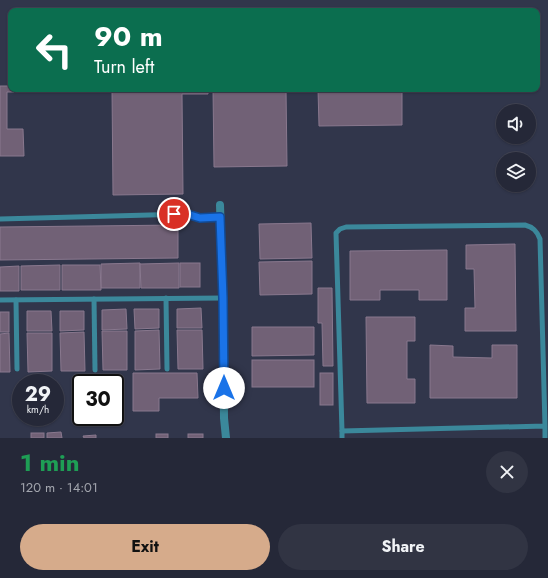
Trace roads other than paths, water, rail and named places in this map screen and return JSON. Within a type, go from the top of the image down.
[{"type":"street","points":[[220,205],[223,298],[224,418],[226,438]]},
{"type":"lane","points":[[0,219],[187,214],[200,218],[220,217]]},
{"type":"lane","points":[[342,438],[336,233],[340,229],[346,227],[525,225],[538,232],[540,239],[545,438]]},
{"type":"lane","points":[[166,298],[168,369]]},
{"type":"lane","points":[[0,300],[223,298]]},
{"type":"lane","points":[[94,299],[95,370]]},
{"type":"lane","points":[[16,300],[18,369]]},
{"type":"lane","points":[[342,431],[545,426]]}]
